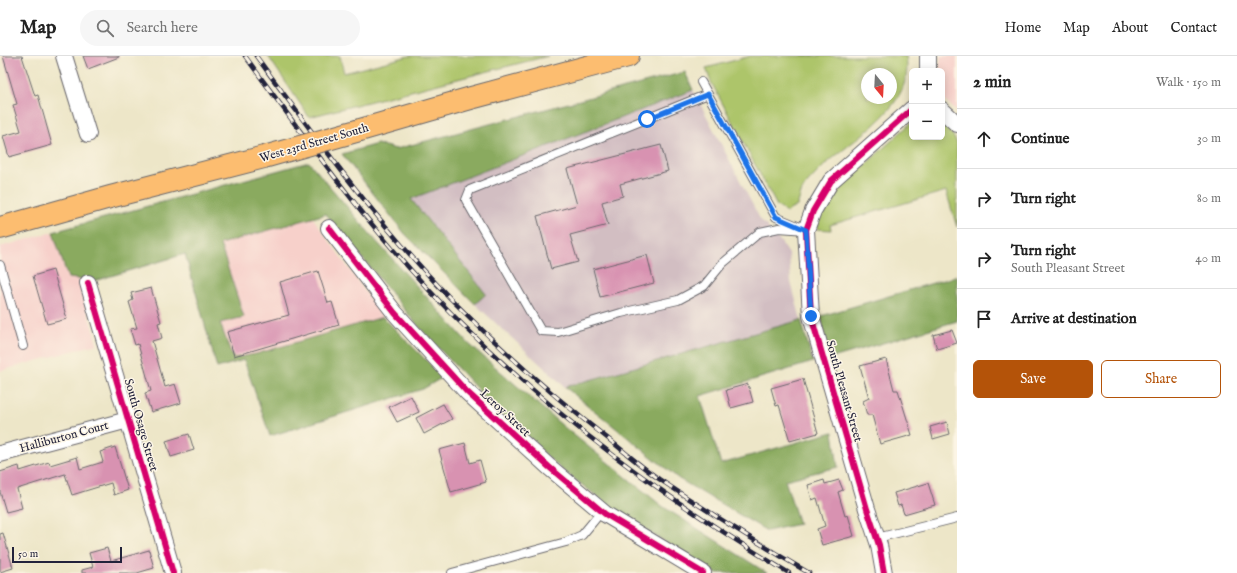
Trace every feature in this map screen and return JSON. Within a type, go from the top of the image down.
[{"type":"main road","name":"West 23rd Street South","points":[[0,228],[110,197],[264,157],[471,98],[628,56]]},
{"type":"street","points":[[64,56],[88,134]]},
{"type":"street","points":[[928,56],[928,68]]},
{"type":"street","name":"South Pleasant Street","points":[[884,573],[877,538],[865,502],[811,316],[806,230],[813,211],[831,181],[909,112]]},
{"type":"street","points":[[945,113],[957,124]]},
{"type":"street","name":"Leroy Street","points":[[329,228],[395,313],[467,392],[549,467],[602,511],[703,573]]},
{"type":"street","name":"South Osage Street","points":[[88,283],[173,573]]},
{"type":"street","name":"Halliburton Court","points":[[0,454],[128,420]]},
{"type":"lane","points":[[701,82],[776,217],[806,230]]},
{"type":"lane","points":[[708,94],[470,190],[466,200],[541,331],[558,332],[621,313],[678,300],[704,286],[722,264],[760,232],[779,228],[806,230]]},
{"type":"lane","points":[[0,265],[23,346]]},
{"type":"lane","points":[[452,573],[566,542],[582,535],[602,511]]},
{"type":"lane","points":[[877,538],[957,518]]},
{"type":"shaded area","points":[[941,56],[957,56],[957,112],[945,100],[945,68],[939,68]]},
{"type":"shaded area","points":[[693,90],[760,219],[781,242],[789,254],[791,282],[801,320],[565,387],[475,304],[486,294],[410,199]]},
{"type":"shaded area","points":[[313,218],[383,317],[256,354],[233,358],[220,323],[244,317],[220,244]]},
{"type":"shaded area","points":[[53,232],[67,278],[78,279],[97,344],[0,371],[0,247]]},
{"type":"green space","points":[[268,56],[340,56],[344,73],[409,56],[548,56],[309,117]]},
{"type":"green space","points":[[751,56],[906,56],[906,76],[897,98],[897,68],[861,68],[861,104],[893,104],[876,123],[828,162],[807,183],[801,193],[797,206],[786,212],[777,206],[711,82],[706,68]]},
{"type":"green space","points":[[685,72],[693,90],[411,199],[486,294],[475,304],[405,234],[342,154],[377,144],[396,149]]},
{"type":"green space","points":[[909,125],[909,140],[945,140],[945,127],[952,134],[957,143],[957,227],[946,191],[830,225],[831,230],[817,229],[820,214],[834,193]]},
{"type":"green space","points":[[309,162],[377,242],[469,344],[564,427],[662,506],[767,573],[714,573],[618,512],[561,469],[494,407],[418,326],[326,214],[220,244],[244,317],[220,323],[233,358],[256,354],[383,317],[443,377],[423,389],[270,436],[244,360],[217,368],[185,254],[94,281],[68,278],[53,232]]},
{"type":"green space","points":[[957,276],[957,321],[829,359],[821,316]]},
{"type":"green space","points":[[801,320],[813,362],[700,396],[721,464],[833,432],[838,467],[785,480],[799,524],[767,531],[679,479],[565,387]]},
{"type":"building","points":[[3,56],[22,56],[35,96],[38,95],[52,145],[9,157],[3,136],[21,131],[13,105],[17,104]]},
{"type":"building","points":[[83,56],[119,56],[119,57],[88,69]]},
{"type":"building","points":[[661,145],[668,171],[620,184],[623,196],[602,202],[608,225],[570,235],[578,262],[551,269],[537,216],[577,205],[567,169]]},
{"type":"building","points":[[647,255],[654,283],[600,297],[593,269]]},
{"type":"building","points":[[53,270],[67,319],[47,324],[33,276]]},
{"type":"building","points":[[318,271],[328,303],[332,302],[339,325],[234,356],[227,332],[289,315],[280,282]]},
{"type":"building","points":[[151,288],[161,322],[158,323],[162,338],[152,341],[165,387],[175,384],[181,403],[151,412],[145,393],[151,391],[138,344],[135,345],[130,329],[137,328],[129,302],[133,300],[131,293]]},
{"type":"building","points":[[952,330],[957,343],[937,349],[933,335]]},
{"type":"building","points":[[886,359],[894,390],[898,390],[912,435],[880,444],[872,415],[867,415],[863,401],[869,398],[860,366]]},
{"type":"building","points":[[803,379],[818,433],[790,441],[779,405],[776,406],[771,388]]},
{"type":"building","points":[[748,384],[753,402],[731,408],[726,390]]},
{"type":"building","points":[[411,396],[419,412],[397,422],[389,407]]},
{"type":"building","points":[[443,404],[452,419],[424,434],[416,418]]},
{"type":"building","points":[[947,422],[950,434],[933,439],[930,427]]},
{"type":"building","points":[[189,434],[194,450],[171,457],[166,441]]},
{"type":"building","points":[[465,443],[470,463],[480,460],[486,482],[451,492],[439,450]]},
{"type":"building","points":[[115,447],[128,490],[114,495],[111,483],[72,495],[65,474],[17,489],[22,508],[6,512],[0,492],[0,472],[19,466],[20,471],[49,462],[50,465],[77,457],[80,469],[103,462],[100,452]]},
{"type":"building","points":[[824,480],[825,484],[839,480],[843,490],[838,492],[845,516],[848,515],[854,536],[822,545],[817,529],[825,526],[817,498],[812,500],[808,485]]},
{"type":"building","points":[[928,483],[935,505],[904,514],[901,505],[898,506],[894,493]]},
{"type":"building","points":[[3,533],[13,568],[0,572],[0,534]]},
{"type":"building","points":[[107,548],[111,561],[149,550],[154,568],[137,573],[82,573],[82,570],[93,567],[89,553]]},
{"type":"railway","points":[[245,56],[345,191],[398,256],[455,317],[493,354],[532,390],[614,456],[699,516],[789,573]]},
{"type":"railway","points":[[256,56],[349,180],[398,241],[450,298],[508,354],[569,407],[653,474],[752,539],[809,573]]},
{"type":"cycle path","points":[[884,573],[879,545],[867,509],[811,316],[806,230],[813,211],[831,181],[909,112]]},
{"type":"cycle path","points":[[329,228],[395,313],[467,392],[549,467],[605,514],[703,573]]},
{"type":"cycle path","points":[[88,283],[173,573]]},
{"type":"route","points":[[647,119],[708,94],[776,217],[806,230],[811,316]]}]
